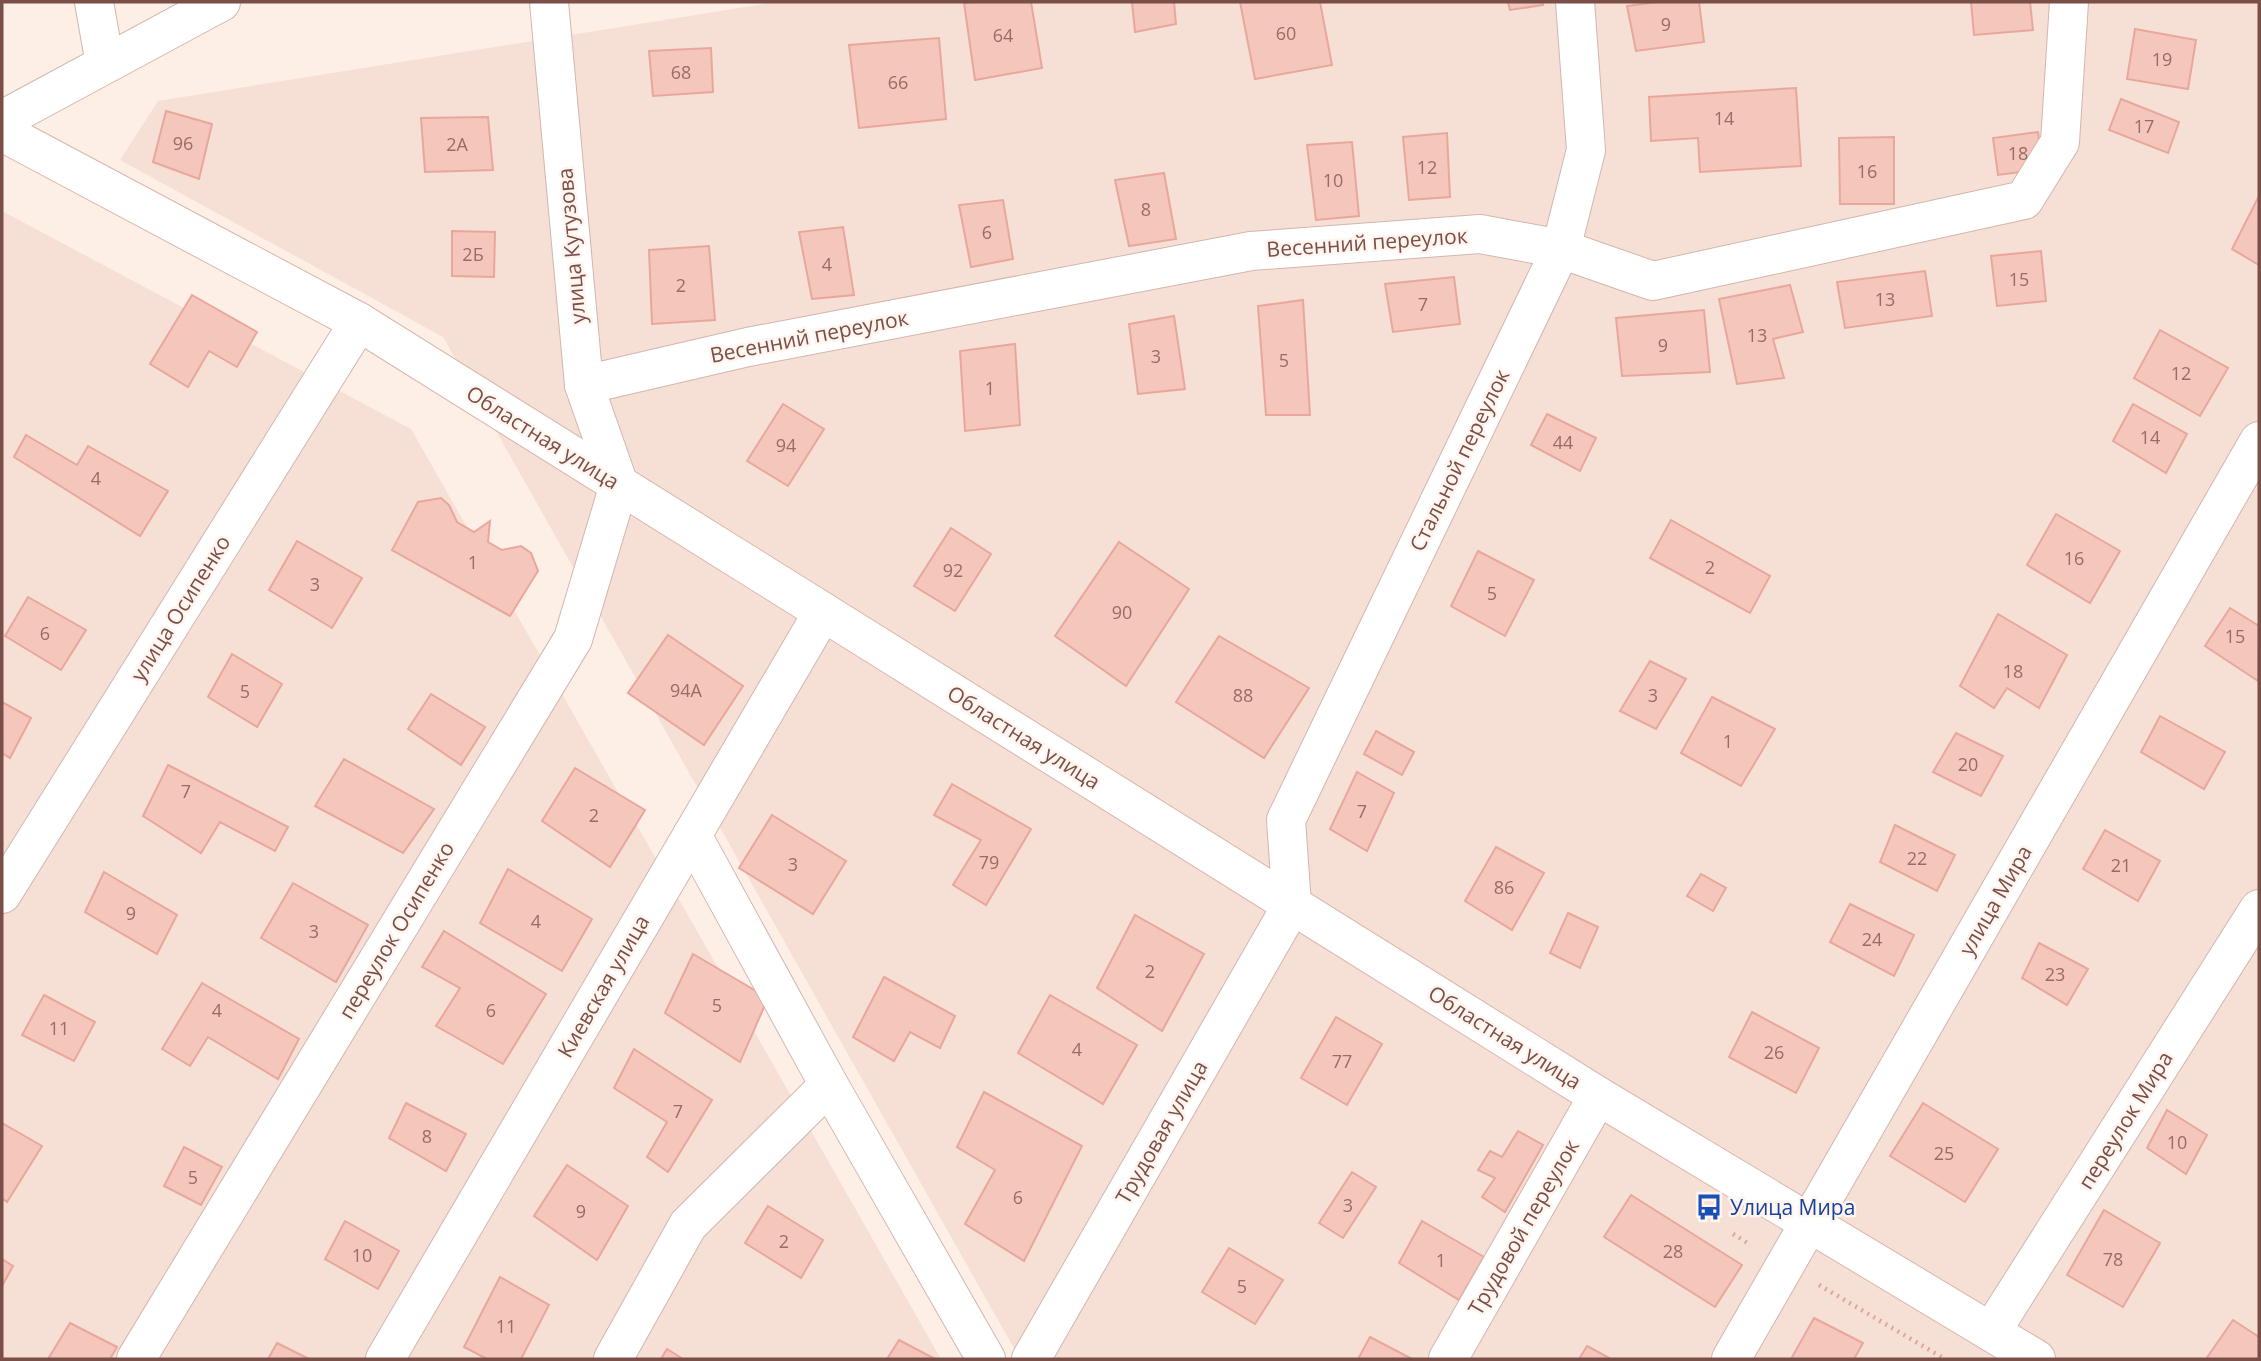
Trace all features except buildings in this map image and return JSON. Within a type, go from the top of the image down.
[{"type":"street","points":[[94,2],[105,64]]},
{"type":"street","points":[[2,120],[221,2]]},
{"type":"street","name":"улица Кутузова","points":[[549,2],[584,385],[618,485]]},
{"type":"street","name":"Стальной переулок","points":[[1292,905],[1286,821],[1560,250],[1586,150],[1575,2]]},
{"type":"street","name":"Весенний переулок","points":[[584,385],[748,347],[1251,251],[1480,234],[1560,250],[1653,281],[2024,200],[2060,142],[2069,2]]},
{"type":"street","name":"Областная улица","points":[[2,132],[359,321],[1598,1096],[2036,1359]]},
{"type":"street","name":"улица Осипенко","points":[[2,894],[359,321]]},
{"type":"street","name":"улица Мира","points":[[1731,1359],[2259,441]]},
{"type":"street","name":"переулок Осипенко","points":[[136,1359],[573,639],[618,485]]},
{"type":"street","name":"Киевская улица","points":[[384,1359],[823,612]]},
{"type":"street","points":[[692,835],[829,1085],[986,1359]]},
{"type":"street","name":"Трудовая улица","points":[[1031,1359],[1292,905]]},
{"type":"street","name":"переулок Мира","points":[[1991,1332],[2259,909]]},
{"type":"street","points":[[613,1359],[688,1225],[829,1085]]},
{"type":"street","name":"Трудовой переулок","points":[[1448,1359],[1598,1096]]},
{"type":"path","points":[[1733,1234],[1945,1359]]},
{"type":"shaded area","points":[[776,2],[2259,2],[2259,1359],[1020,1359],[443,337],[120,160],[158,101]]},
{"type":"shaded area","points":[[2,211],[411,429],[941,1359],[2,1359]]},
{"type":"place","name":"Улица Мира","points":[[1709,1207]]}]
